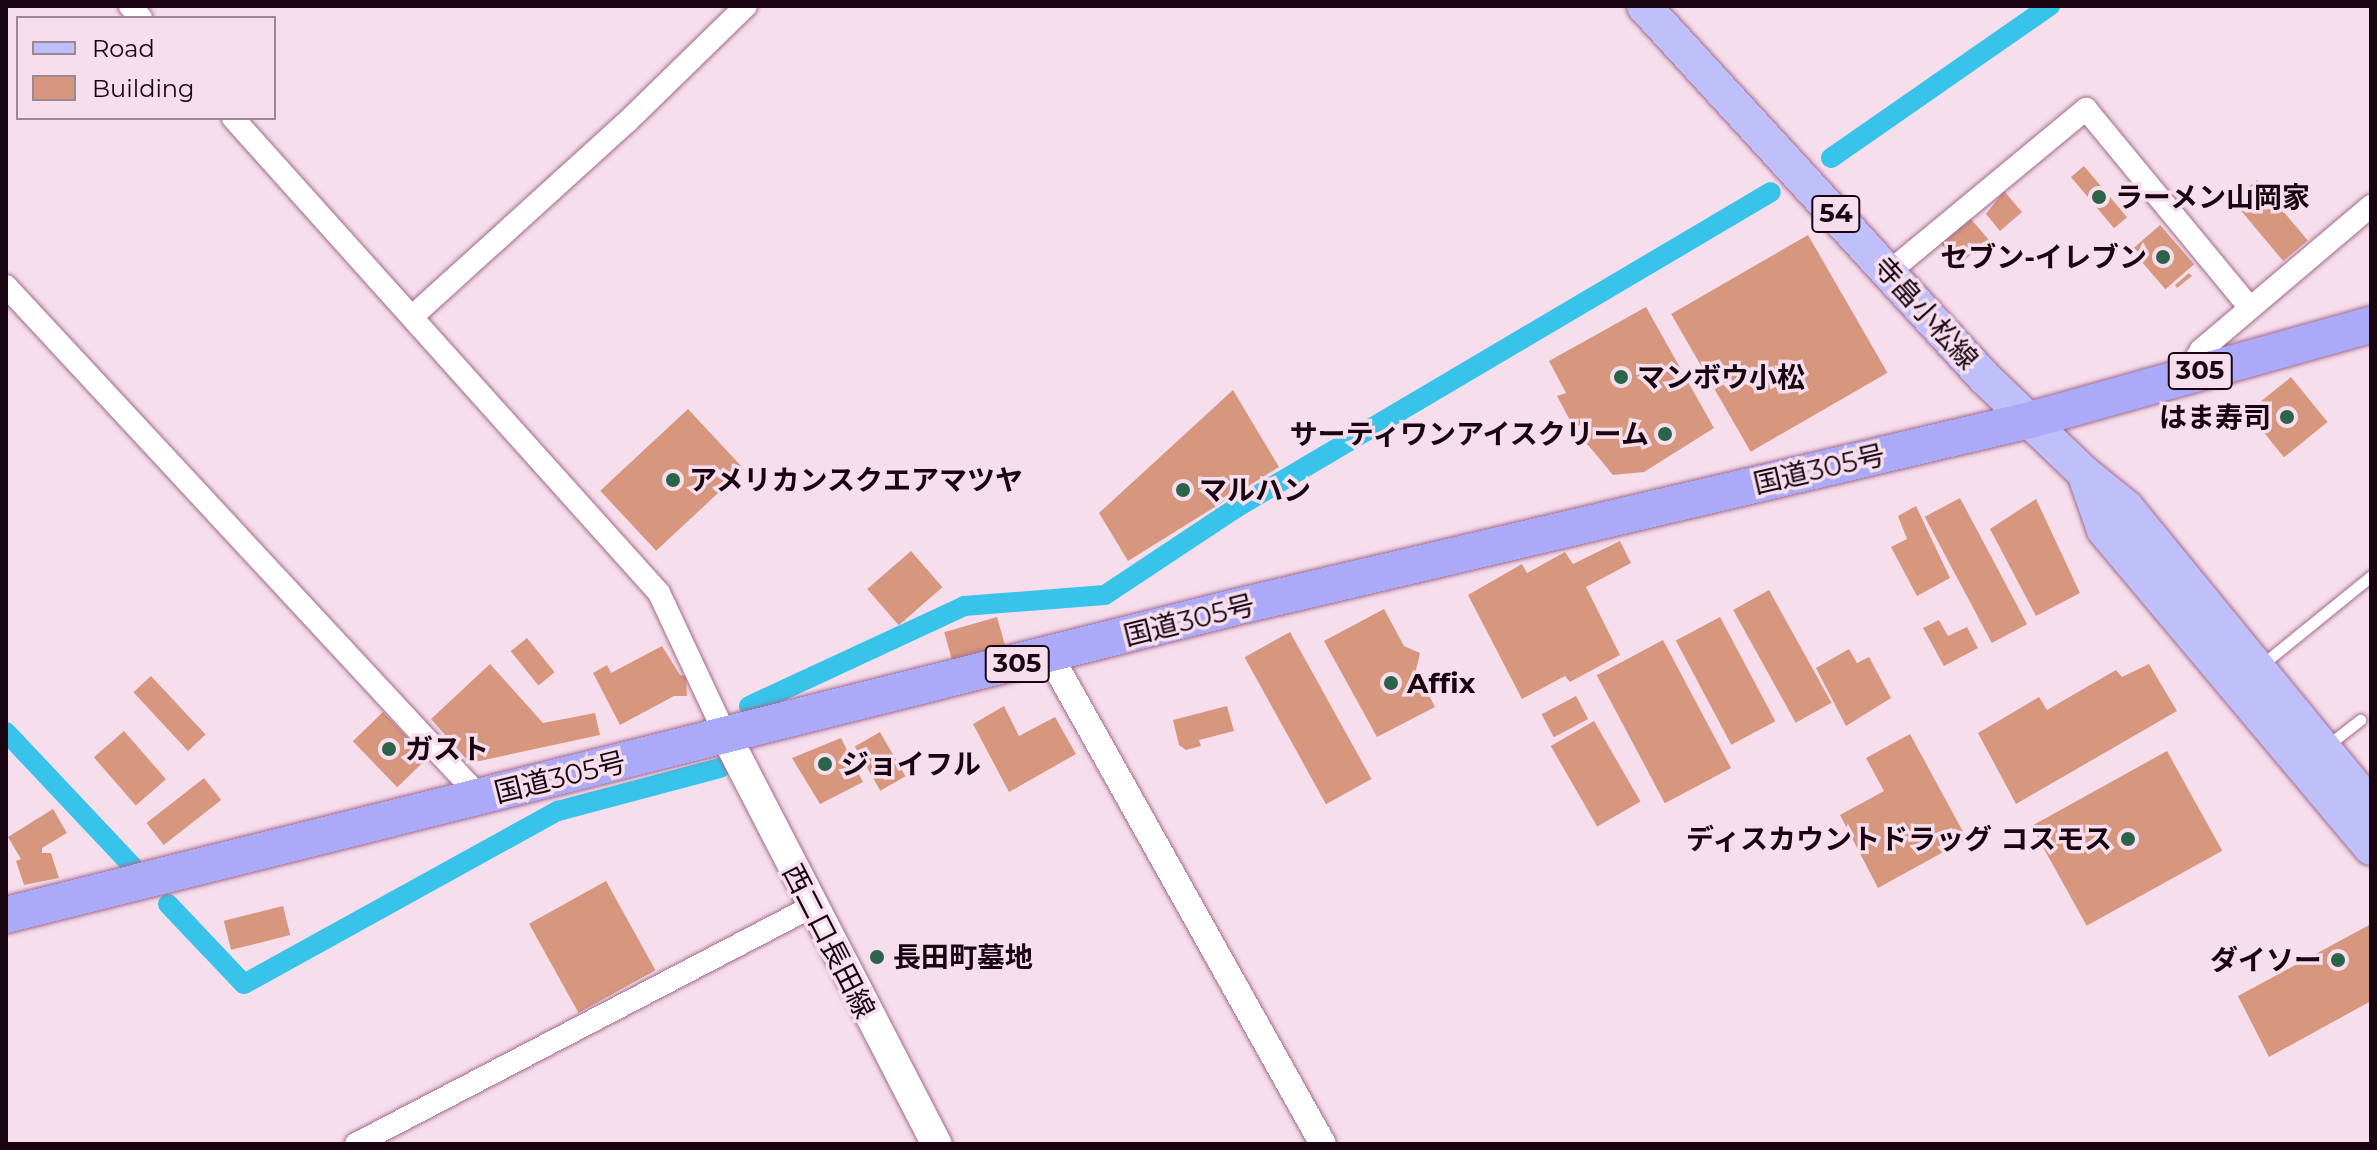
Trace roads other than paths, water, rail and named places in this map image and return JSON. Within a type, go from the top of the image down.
[{"type":"highway","name":"国道305号","points":[[6,915],[1589,521],[2030,420],[2371,325]]},
{"type":"main road","name":"寺畠小松線","points":[[1644,6],[2030,420],[2084,473],[2126,507],[2371,806]]},
{"type":"main road","name":"寺畠小松線","points":[[2084,473],[2104,530],[2371,848]]},
{"type":"main road","name":"西二口長田線","points":[[726,736],[811,907],[937,1144]]},
{"type":"street","points":[[414,315],[746,6]]},
{"type":"street","points":[[1889,272],[2086,109],[2249,307]]},
{"type":"street","points":[[235,120],[414,315],[659,593],[726,736]]},
{"type":"street","points":[[2185,375],[2201,350],[2371,206]]},
{"type":"street","points":[[6,286],[480,797]]},
{"type":"street","points":[[1050,656],[1323,1144]]},
{"type":"street","points":[[356,1144],[811,907]]},
{"type":"lane","points":[[2259,667],[2371,576]]},
{"type":"lane","points":[[2324,748],[2360,720]]},
{"type":"waterway","points":[[1831,158],[2050,6]]},
{"type":"waterway","points":[[749,706],[964,606],[1105,595],[1236,508],[1771,192]]},
{"type":"waterway","points":[[6,732],[133,867]]},
{"type":"waterway","points":[[168,904],[244,984],[558,811],[720,768]]},
{"type":"place","name":"ラーメン山岡家","points":[[2099,197]]},
{"type":"place","name":"セブン-イレブン","points":[[2163,257]]},
{"type":"place","name":"マンボウ小松","points":[[1621,377]]},
{"type":"place","name":"はま寿司","points":[[2287,417]]},
{"type":"place","name":"サーティワンアイスクリーム","points":[[1665,434]]},
{"type":"place","name":"アメリカンスクエアマツヤ","points":[[673,480]]},
{"type":"place","name":"マルハン","points":[[1183,490]]},
{"type":"place","name":"Affix","points":[[1391,683]]},
{"type":"place","name":"ガスト","points":[[389,749]]},
{"type":"place","name":"ジョイフル","points":[[825,764]]},
{"type":"place","name":"ディスカウントドラッグ コスモス","points":[[2128,839]]},
{"type":"place","name":"長田町墓地","points":[[877,957]]},
{"type":"place","name":"ダイソー","points":[[2338,960]]}]
